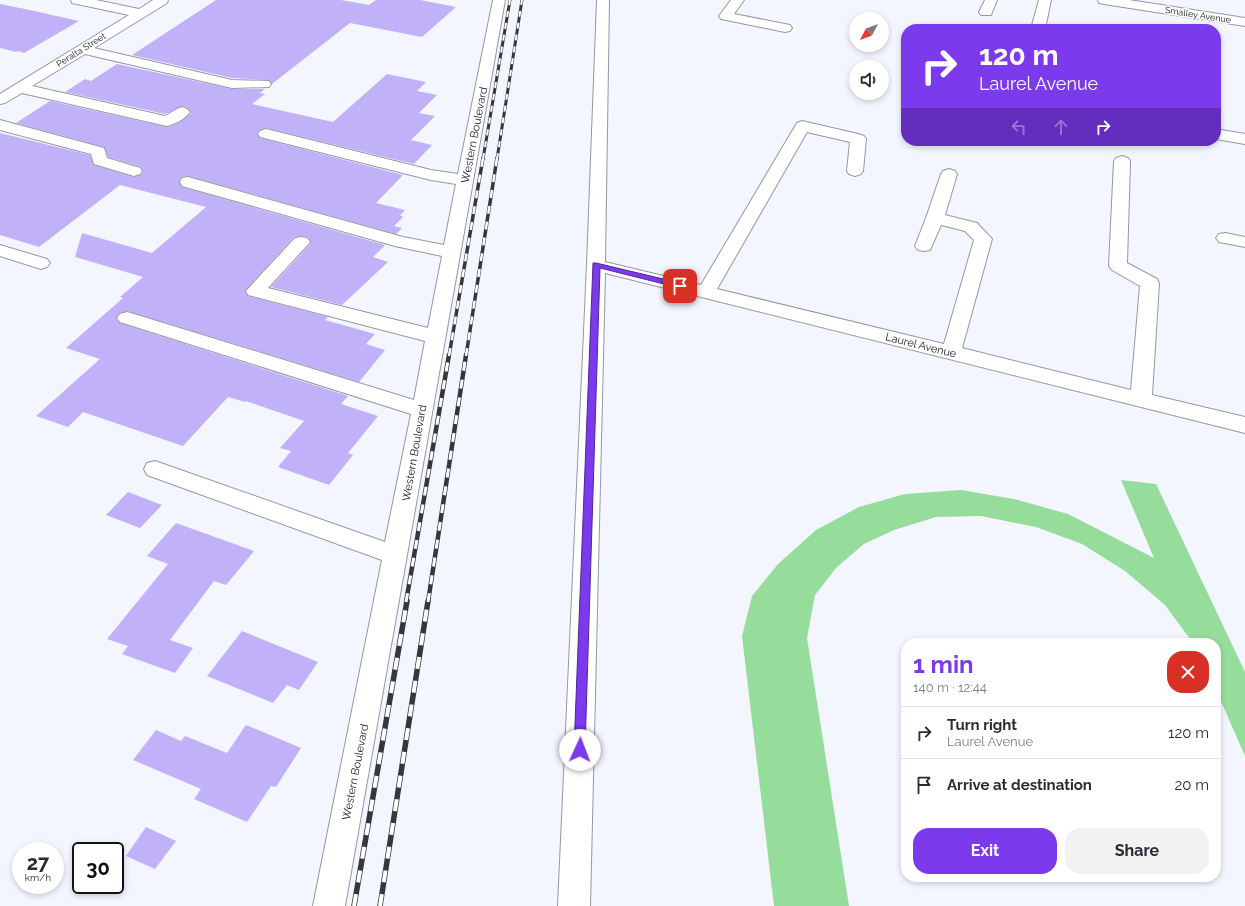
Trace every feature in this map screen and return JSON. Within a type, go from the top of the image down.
[{"type":"street","points":[[77,0],[141,13]]},
{"type":"street","name":"Peralta Street","points":[[0,100],[162,0]]},
{"type":"street","name":"Western Boulevard","points":[[329,906],[499,0]]},
{"type":"street","points":[[574,906],[596,265],[603,0]]},
{"type":"street","points":[[738,0],[726,16],[785,28]]},
{"type":"street","points":[[1039,24],[1045,0]]},
{"type":"street","name":"Smalley Avenue","points":[[1104,0],[1245,22]]},
{"type":"street","points":[[82,49],[232,84],[264,84]]},
{"type":"street","points":[[19,88],[167,122],[182,112]]},
{"type":"street","points":[[0,125],[98,150],[100,161],[134,171]]},
{"type":"street","points":[[706,292],[802,126],[858,139],[855,171]]},
{"type":"street","points":[[266,134],[431,175],[465,180]]},
{"type":"street","points":[[1221,135],[1245,139]]},
{"type":"street","points":[[1122,161],[1118,266],[1150,283],[1141,400]]},
{"type":"street","points":[[924,246],[935,218],[949,174]]},
{"type":"street","points":[[188,182],[401,242],[452,252]]},
{"type":"street","points":[[935,218],[971,227],[983,239],[951,353]]},
{"type":"street","points":[[1225,238],[1245,242]]},
{"type":"street","points":[[301,242],[255,291],[436,337]]},
{"type":"street","points":[[0,250],[41,263]]},
{"type":"street","name":"Laurel Avenue","points":[[596,265],[1245,426]]},
{"type":"street","points":[[127,318],[422,410]]},
{"type":"street","points":[[155,469],[395,555]]},
{"type":"green space","points":[[1121,480],[1156,484],[1245,672],[1245,756],[1221,701],[1221,638],[1189,638],[1165,605],[1125,571],[1082,544],[1036,527],[981,516],[936,517],[894,530],[864,544],[837,567],[815,595],[807,638],[849,906],[774,906],[742,636],[752,596],[778,564],[816,530],[859,507],[905,494],[961,490],[1014,499],[1068,514],[1154,558]]},
{"type":"building","points":[[216,0],[341,0],[369,5],[376,0],[420,0],[456,7],[422,37],[350,23],[272,84],[269,80],[232,78],[132,55]]},
{"type":"building","points":[[0,4],[79,21],[24,53],[18,51],[16,52],[0,48]]},
{"type":"building","points":[[117,64],[232,89],[265,89],[260,93],[265,94],[252,104],[333,122],[387,74],[426,82],[417,91],[437,95],[419,113],[435,116],[411,140],[432,145],[414,164],[266,128],[257,133],[260,138],[403,175],[376,203],[405,210],[400,215],[403,217],[394,226],[402,228],[396,234],[188,176],[182,177],[179,181],[182,187],[385,245],[373,257],[388,262],[342,305],[271,287],[311,243],[308,237],[294,237],[245,291],[248,296],[328,317],[325,320],[375,334],[366,344],[385,350],[359,382],[127,311],[120,313],[116,318],[120,323],[348,396],[341,404],[378,416],[348,453],[353,455],[329,485],[278,467],[291,451],[280,448],[304,421],[246,401],[228,397],[183,446],[83,412],[68,427],[36,416],[100,359],[66,348],[123,298],[120,297],[143,277],[75,257],[82,233],[152,253],[206,207],[120,185],[39,247],[0,235],[0,133],[90,155],[94,165],[134,177],[143,172],[141,167],[108,157],[104,147],[16,123],[50,101],[167,127],[180,122],[191,113],[188,108],[183,106],[165,114],[65,92],[85,79],[91,81]]},
{"type":"building","points":[[128,492],[162,505],[140,528],[106,515]]},
{"type":"building","points":[[176,523],[254,551],[226,585],[214,581],[170,640],[193,648],[175,673],[122,654],[128,646],[107,639],[168,564],[147,556]]},
{"type":"building","points":[[242,631],[318,662],[299,690],[287,685],[273,703],[207,676]]},
{"type":"building","points":[[246,725],[301,748],[276,787],[271,786],[247,822],[194,799],[201,789],[133,760],[156,730],[181,741],[185,736],[227,753]]},
{"type":"building","points":[[146,827],[176,841],[155,869],[126,856]]},
{"type":"railway","points":[[483,159],[510,0]]},
{"type":"railway","points":[[497,159],[522,0]]},
{"type":"railway","points":[[449,356],[483,158]]},
{"type":"railway","points":[[466,356],[497,158]]},
{"type":"railway","points":[[406,602],[449,355]]},
{"type":"railway","points":[[428,602],[466,355]]},
{"type":"railway","points":[[354,906],[407,601]]},
{"type":"railway","points":[[380,906],[428,601]]},
{"type":"route","points":[[580,750],[596,265],[680,286]]}]
